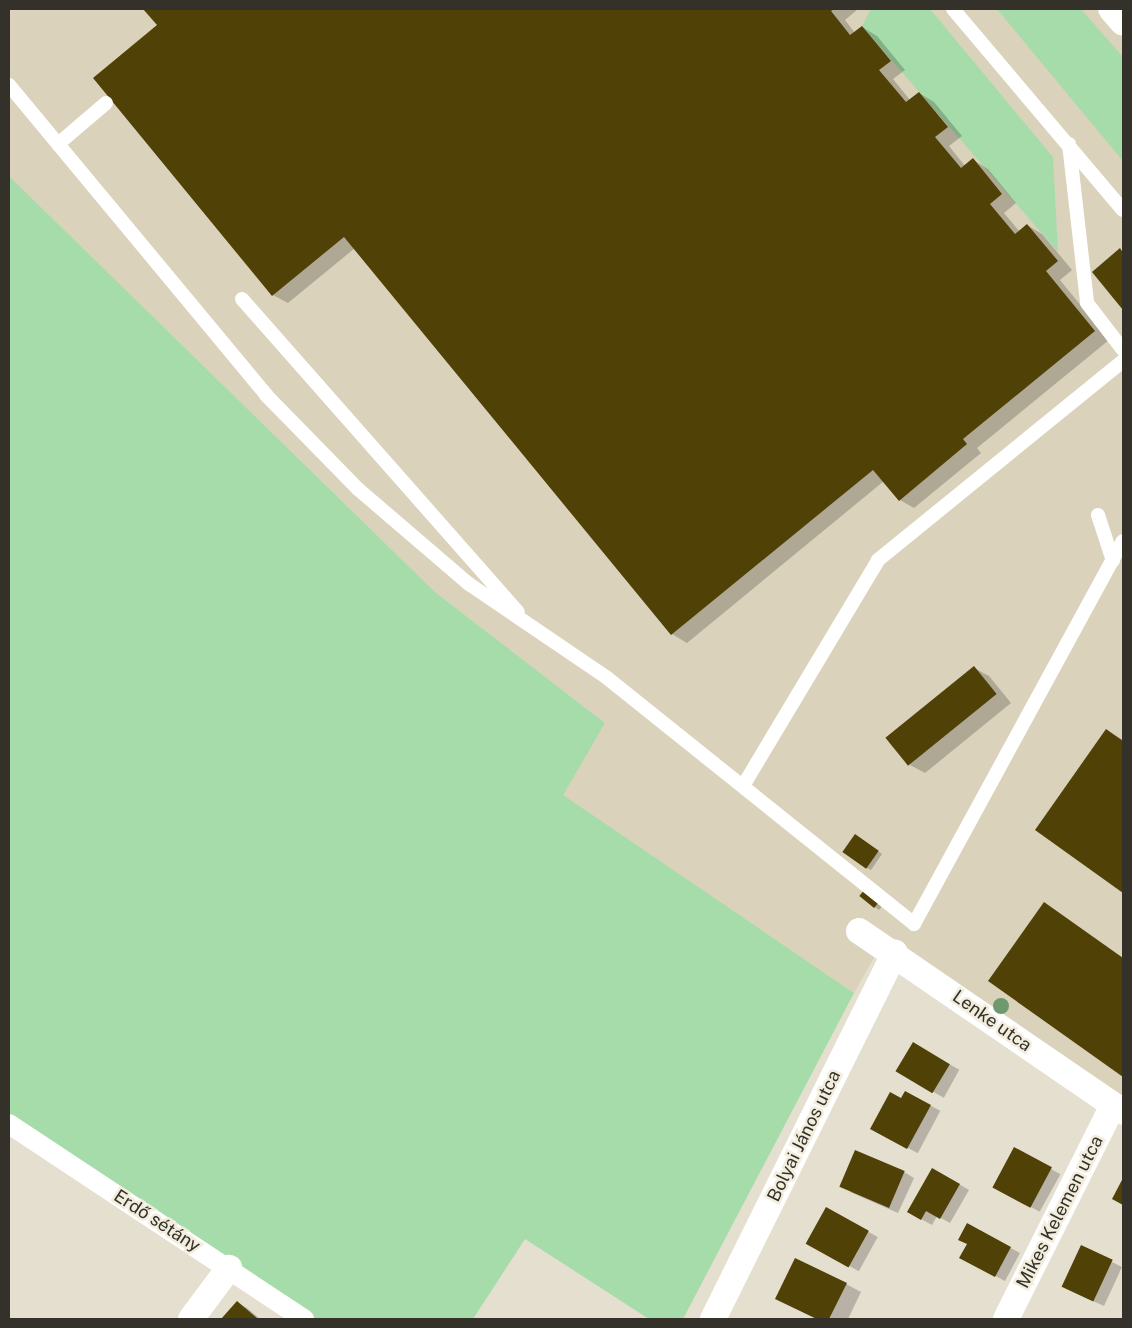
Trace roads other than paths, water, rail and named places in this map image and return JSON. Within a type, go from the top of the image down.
[{"type":"street","points":[[1111,9],[1123,23]]},
{"type":"street","name":"Lenke utca","points":[[859,931],[894,953],[1118,1108]]},
{"type":"street","name":"Bolyai János utca","points":[[713,1319],[894,953]]},
{"type":"street","name":"Mikes Kelemen utca","points":[[1006,1319],[1118,1108]]},
{"type":"street","name":"Erdő sétány","points":[[9,1124],[230,1268],[304,1319]]},
{"type":"street","points":[[191,1319],[230,1268]]},
{"type":"lane","points":[[953,9],[1123,210]]},
{"type":"lane","points":[[9,84],[266,395],[338,469],[469,584],[536,632],[606,678],[914,924],[1123,541]]},
{"type":"lane","points":[[58,144],[106,104]]},
{"type":"lane","points":[[1069,144],[1087,303],[1123,350]]},
{"type":"lane","points":[[242,299],[536,632]]},
{"type":"lane","points":[[743,786],[878,560],[1123,360]]},
{"type":"lane","points":[[1098,515],[1113,561]]}]
